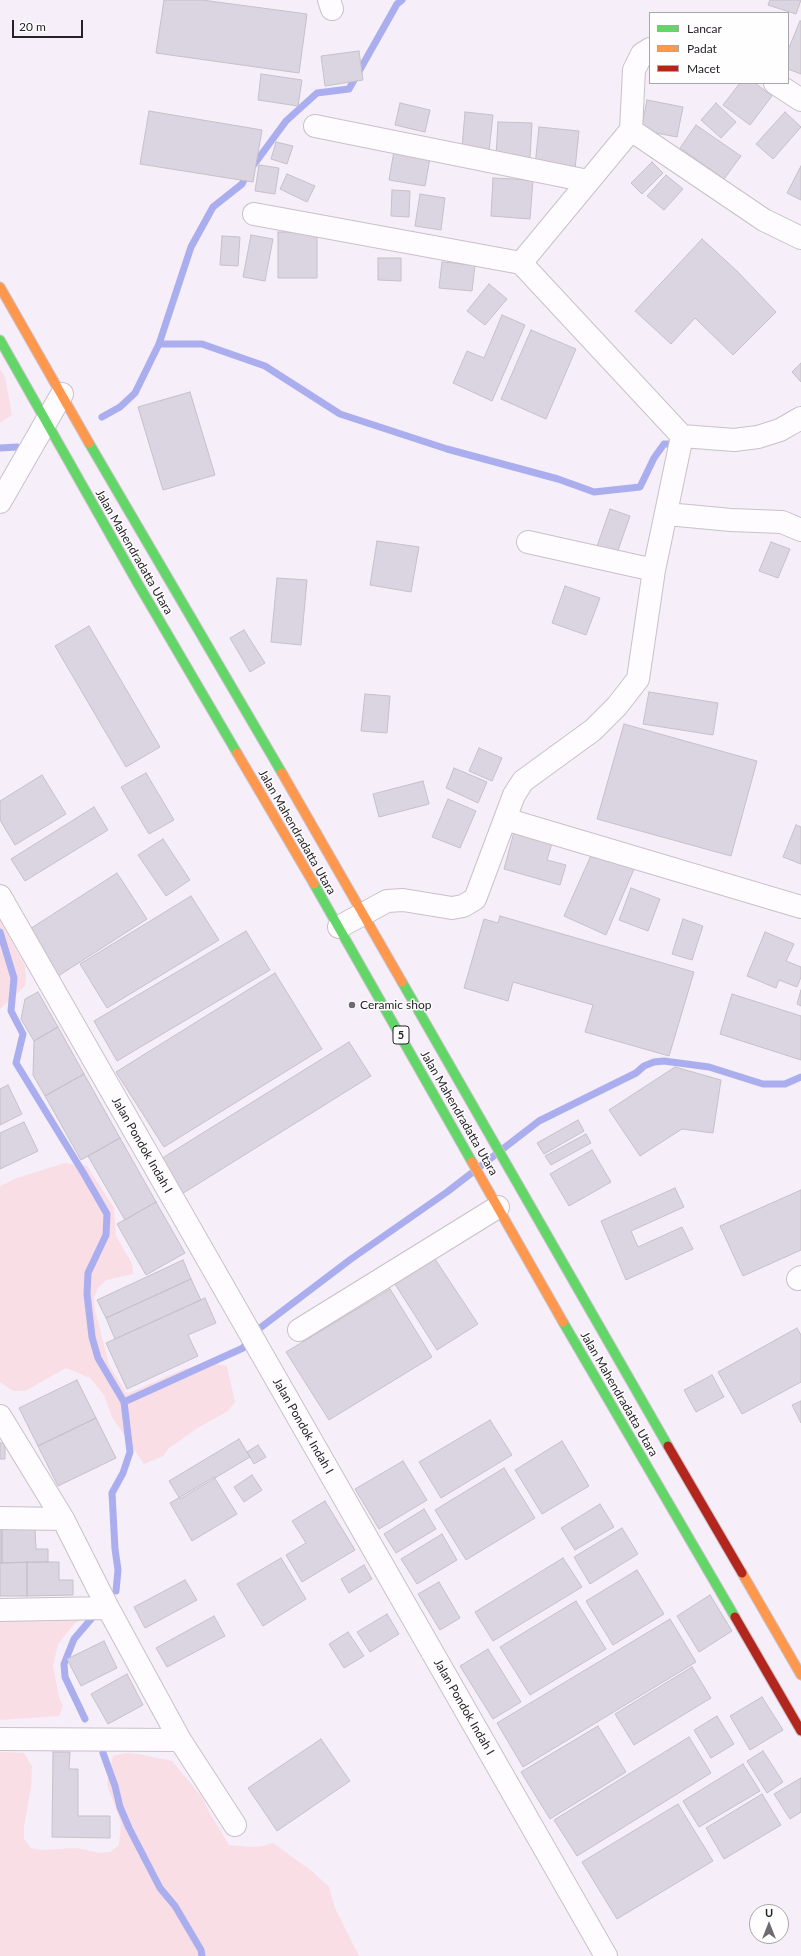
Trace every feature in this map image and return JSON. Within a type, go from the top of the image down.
[{"type":"highway","name":"Jalan Mahendradatta Utara","points":[[0,287],[162,569],[364,913],[586,1305],[801,1675]]},
{"type":"highway","name":"Jalan Mahendradatta Utara","points":[[0,340],[137,582],[339,927],[557,1312],[801,1731]]},
{"type":"street","points":[[521,263],[631,130],[634,70],[642,54],[649,50]]},
{"type":"street","points":[[776,84],[801,100]]},
{"type":"street","points":[[315,126],[588,181]]},
{"type":"street","points":[[631,130],[764,220],[801,238]]},
{"type":"street","points":[[254,214],[521,263],[682,436],[734,440],[758,437],[780,430],[801,418]]},
{"type":"street","points":[[0,502],[62,394]]},
{"type":"street","points":[[339,927],[387,901],[403,900],[452,908],[463,906],[475,899],[514,795],[523,781],[593,730],[617,706],[638,679],[654,570],[667,514],[682,436]]},
{"type":"street","points":[[667,514],[730,520],[782,522],[801,530]]},
{"type":"street","points":[[528,542],[654,570]]},
{"type":"street","points":[[506,819],[801,907]]},
{"type":"street","name":"Jalan Pondok Indah I","points":[[0,896],[606,1956]]},
{"type":"street","points":[[299,1330],[498,1207]]},
{"type":"street","points":[[0,1416],[63,1519],[108,1608],[180,1740],[235,1825]]},
{"type":"street","points":[[0,1518],[63,1519]]},
{"type":"street","points":[[0,1610],[108,1608]]},
{"type":"street","points":[[0,1739],[180,1740]]},
{"type":"shaded area","points":[[0,369],[5,377],[12,415],[0,423]]},
{"type":"shaded area","points":[[0,920],[25,966],[26,977],[25,986],[0,1009]]},
{"type":"shaded area","points":[[65,1163],[87,1166],[114,1208],[116,1236],[132,1264],[133,1274],[106,1280],[98,1288],[94,1298],[95,1310],[109,1365],[127,1394],[184,1369],[205,1363],[227,1366],[235,1402],[228,1411],[196,1429],[169,1448],[163,1456],[144,1464],[112,1417],[104,1395],[90,1378],[66,1368],[25,1391],[13,1391],[0,1382],[0,1186],[17,1178]]},
{"type":"shaded area","points":[[42,1617],[84,1618],[74,1624],[58,1644],[53,1666],[59,1697],[63,1706],[59,1716],[0,1720],[0,1621]]},
{"type":"shaded area","points":[[0,1752],[24,1753],[32,1766],[31,1788],[24,1826],[24,1839],[31,1848],[41,1850],[77,1848],[99,1853],[110,1852],[119,1845],[121,1823],[107,1784],[113,1756],[127,1753],[172,1761],[202,1797],[229,1845],[253,1847],[273,1843],[313,1872],[329,1887],[335,1908],[359,1956],[0,1956]]},
{"type":"building","points":[[164,0],[202,0],[307,14],[299,73],[156,53]]},
{"type":"building","points":[[770,0],[801,0],[796,14],[768,5]]},
{"type":"building","points":[[801,21],[801,74],[789,69],[789,48]]},
{"type":"building","points":[[359,51],[363,80],[325,86],[321,56]]},
{"type":"building","points":[[261,74],[302,80],[298,106],[258,100]]},
{"type":"building","points":[[739,84],[756,84],[772,96],[750,125],[723,105]]},
{"type":"building","points":[[647,100],[683,107],[677,137],[641,130]]},
{"type":"building","points":[[400,103],[430,110],[425,132],[395,125]]},
{"type":"building","points":[[716,103],[736,122],[721,138],[701,120]]},
{"type":"building","points":[[149,111],[262,130],[253,182],[140,164]]},
{"type":"building","points":[[465,112],[493,115],[489,151],[462,148]]},
{"type":"building","points":[[785,112],[801,127],[773,159],[756,144]]},
{"type":"building","points":[[498,122],[532,123],[530,158],[496,156]]},
{"type":"building","points":[[696,125],[741,156],[724,179],[680,148]]},
{"type":"building","points":[[539,127],[579,131],[575,169],[535,166]]},
{"type":"building","points":[[276,142],[293,146],[287,164],[271,159]]},
{"type":"building","points":[[394,151],[430,158],[425,186],[389,180]]},
{"type":"building","points":[[652,162],[663,173],[642,194],[631,183]]},
{"type":"building","points":[[259,165],[279,168],[275,194],[255,191]]},
{"type":"building","points":[[801,166],[801,200],[787,193]]},
{"type":"building","points":[[287,174],[315,186],[307,202],[280,189]]},
{"type":"building","points":[[666,175],[683,189],[664,210],[647,196]]},
{"type":"building","points":[[493,178],[533,180],[530,219],[491,216]]},
{"type":"building","points":[[392,190],[410,191],[409,217],[391,216]]},
{"type":"building","points":[[420,194],[445,198],[441,230],[415,226]]},
{"type":"building","points":[[278,232],[317,232],[317,278],[278,278]]},
{"type":"building","points":[[251,235],[273,239],[265,281],[243,277]]},
{"type":"building","points":[[222,236],[240,237],[238,266],[220,265]]},
{"type":"building","points":[[702,239],[738,272],[776,312],[733,355],[695,318],[671,344],[635,311]]},
{"type":"building","points":[[378,258],[401,258],[401,281],[378,280]]},
{"type":"building","points":[[442,262],[475,265],[472,291],[439,288]]},
{"type":"building","points":[[489,284],[507,299],[485,325],[467,311]]},
{"type":"building","points":[[502,315],[525,325],[492,401],[453,383],[467,351],[484,358]]},
{"type":"building","points":[[531,330],[576,349],[546,419],[501,399]]},
{"type":"building","points":[[801,363],[801,382],[792,372]]},
{"type":"building","points":[[190,392],[215,475],[163,490],[138,407]]},
{"type":"building","points":[[610,509],[630,516],[616,556],[596,549]]},
{"type":"building","points":[[377,541],[419,547],[411,592],[370,585]]},
{"type":"building","points":[[771,542],[790,549],[778,578],[759,571]]},
{"type":"building","points":[[277,578],[307,580],[301,645],[271,642]]},
{"type":"building","points":[[565,586],[600,598],[586,635],[552,623]]},
{"type":"building","points":[[89,626],[160,747],[126,767],[55,646]]},
{"type":"building","points":[[244,630],[265,663],[250,672],[230,638]]},
{"type":"building","points":[[649,692],[718,703],[713,735],[643,724]]},
{"type":"building","points":[[365,694],[390,696],[387,733],[361,731]]},
{"type":"building","points":[[624,724],[757,761],[731,856],[597,819]]},
{"type":"building","points":[[479,748],[502,758],[492,781],[469,771]]},
{"type":"building","points":[[454,768],[487,782],[478,803],[446,788]]},
{"type":"building","points":[[146,773],[174,820],[149,834],[121,787]]},
{"type":"building","points":[[42,775],[66,814],[15,845],[0,820],[0,801]]},
{"type":"building","points":[[423,781],[429,804],[379,817],[373,794]]},
{"type":"building","points":[[448,799],[476,811],[460,848],[432,837]]},
{"type":"building","points":[[94,807],[108,830],[25,881],[11,859]]},
{"type":"building","points":[[796,825],[801,827],[801,864],[783,857]]},
{"type":"building","points":[[514,832],[552,843],[547,860],[566,865],[560,885],[504,869]]},
{"type":"building","points":[[163,839],[190,880],[166,896],[138,855]]},
{"type":"building","points":[[593,851],[634,869],[606,935],[564,916]]},
{"type":"building","points":[[117,873],[147,919],[52,980],[22,934]]},
{"type":"building","points":[[631,888],[660,899],[648,931],[619,920]]},
{"type":"building","points":[[191,896],[219,940],[107,1008],[80,964]]},
{"type":"building","points":[[500,916],[694,972],[669,1056],[585,1032],[593,1005],[513,982],[508,1001],[464,988],[484,919],[498,923]]},
{"type":"building","points":[[683,919],[703,926],[692,960],[672,954]]},
{"type":"building","points":[[246,931],[270,970],[117,1061],[94,1021]]},
{"type":"building","points":[[765,932],[794,944],[786,961],[801,967],[801,977],[797,987],[779,980],[776,988],[747,976]]},
{"type":"building","points":[[275,973],[322,1049],[164,1147],[116,1072]]},
{"type":"building","points":[[801,990],[801,1006],[797,1004]]},
{"type":"building","points":[[38,992],[58,1027],[34,1041],[21,1019],[25,999]]},
{"type":"building","points":[[732,994],[801,1016],[801,1060],[720,1034]]},
{"type":"building","points":[[58,1027],[84,1074],[45,1096],[33,1075],[34,1041]]},
{"type":"building","points":[[349,1042],[371,1076],[177,1197],[156,1162]]},
{"type":"building","points":[[675,1067],[721,1080],[713,1133],[682,1129],[640,1156],[609,1110]]},
{"type":"building","points":[[84,1074],[120,1138],[81,1160],[45,1096]]},
{"type":"building","points":[[8,1085],[22,1114],[0,1125],[0,1089]]},
{"type":"building","points":[[578,1120],[584,1131],[544,1154],[537,1143]]},
{"type":"building","points":[[24,1122],[38,1151],[0,1169],[0,1133]]},
{"type":"building","points":[[586,1134],[591,1143],[551,1165],[545,1156]]},
{"type":"building","points":[[120,1138],[156,1202],[125,1220],[88,1156]]},
{"type":"building","points":[[592,1150],[611,1182],[569,1206],[550,1174]]},
{"type":"building","points":[[675,1188],[684,1207],[631,1231],[638,1247],[682,1227],[693,1249],[626,1280],[601,1221]]},
{"type":"building","points":[[801,1190],[801,1250],[743,1276],[720,1226]]},
{"type":"building","points":[[156,1202],[185,1253],[146,1275],[117,1224]]},
{"type":"building","points":[[433,1256],[478,1324],[437,1350],[393,1281]]},
{"type":"building","points":[[183,1260],[191,1279],[106,1318],[97,1300]]},
{"type":"building","points":[[191,1279],[201,1300],[115,1339],[106,1318]]},
{"type":"building","points":[[390,1289],[432,1357],[329,1420],[286,1352]]},
{"type":"building","points":[[205,1298],[216,1323],[188,1335],[198,1356],[127,1389],[106,1343]]},
{"type":"building","points":[[797,1328],[801,1335],[801,1382],[742,1414],[718,1372]]},
{"type":"building","points":[[712,1375],[724,1397],[696,1412],[684,1390]]},
{"type":"building","points":[[77,1380],[96,1418],[38,1446],[19,1408]]},
{"type":"building","points":[[801,1401],[801,1423],[792,1405]]},
{"type":"building","points":[[96,1418],[116,1458],[58,1486],[38,1446]]},
{"type":"building","points":[[490,1420],[512,1455],[441,1498],[419,1462]]},
{"type":"building","points":[[239,1439],[250,1457],[180,1499],[169,1481]]},
{"type":"building","points":[[562,1441],[589,1486],[542,1514],[515,1470]]},
{"type":"building","points":[[0,1443],[5,1443],[5,1459],[0,1459]]},
{"type":"building","points":[[258,1445],[266,1457],[254,1464],[247,1452]]},
{"type":"building","points":[[403,1461],[427,1500],[379,1529],[355,1489]]},
{"type":"building","points":[[504,1468],[535,1518],[466,1560],[435,1510]]},
{"type":"building","points":[[252,1475],[262,1490],[244,1502],[234,1487]]},
{"type":"building","points":[[214,1477],[237,1514],[192,1541],[170,1503]]},
{"type":"building","points":[[325,1501],[355,1550],[302,1582],[286,1555],[306,1543],[292,1521]]},
{"type":"building","points":[[600,1504],[614,1527],[575,1550],[561,1528]]},
{"type":"building","points":[[424,1509],[436,1529],[396,1553],[384,1534]]},
{"type":"building","points":[[622,1528],[638,1554],[590,1584],[574,1557]]},
{"type":"building","points":[[0,1529],[2,1529],[2,1563],[0,1563]]},
{"type":"building","points":[[2,1529],[35,1529],[36,1549],[48,1549],[48,1562],[2,1563]]},
{"type":"building","points":[[442,1534],[457,1560],[417,1584],[401,1559]]},
{"type":"building","points":[[281,1558],[306,1599],[263,1626],[237,1584]]},
{"type":"building","points":[[563,1558],[582,1587],[493,1641],[475,1612]]},
{"type":"building","points":[[27,1562],[59,1562],[59,1580],[73,1580],[73,1595],[27,1596]]},
{"type":"building","points":[[27,1562],[27,1596],[0,1596],[0,1563]]},
{"type":"building","points":[[364,1565],[372,1579],[349,1593],[341,1579]]},
{"type":"building","points":[[637,1570],[664,1614],[613,1645],[586,1601]]},
{"type":"building","points":[[185,1580],[197,1600],[145,1628],[134,1607]]},
{"type":"building","points":[[439,1582],[460,1618],[440,1630],[418,1594]]},
{"type":"building","points":[[710,1595],[732,1631],[699,1652],[677,1616]]},
{"type":"building","points":[[576,1601],[606,1649],[530,1695],[500,1647]]},
{"type":"building","points":[[387,1614],[399,1634],[370,1652],[357,1632]]},
{"type":"building","points":[[214,1616],[225,1636],[167,1667],[156,1648]]},
{"type":"building","points":[[670,1619],[696,1662],[523,1767],[497,1723]]},
{"type":"building","points":[[348,1632],[364,1656],[344,1668],[329,1644]]},
{"type":"building","points":[[104,1641],[117,1668],[81,1686],[67,1659]]},
{"type":"building","points":[[488,1649],[521,1702],[493,1719],[460,1666]]},
{"type":"building","points":[[692,1667],[711,1698],[634,1745],[615,1714]]},
{"type":"building","points":[[127,1674],[143,1705],[108,1724],[91,1694]]},
{"type":"building","points":[[762,1697],[783,1730],[750,1750],[730,1716]]},
{"type":"building","points":[[717,1716],[734,1744],[711,1758],[694,1730]]},
{"type":"building","points":[[598,1726],[626,1772],[550,1819],[521,1772]]},
{"type":"building","points":[[689,1737],[711,1773],[577,1856],[554,1820]]},
{"type":"building","points":[[321,1739],[350,1781],[277,1831],[248,1788]]},
{"type":"building","points":[[763,1751],[783,1782],[767,1793],[747,1761]]},
{"type":"building","points":[[53,1752],[70,1752],[69,1769],[78,1769],[78,1816],[110,1816],[110,1838],[52,1837]]},
{"type":"building","points":[[743,1764],[760,1791],[699,1827],[683,1801]]},
{"type":"building","points":[[801,1778],[801,1812],[790,1819],[774,1794]]},
{"type":"building","points":[[762,1794],[781,1825],[724,1859],[706,1828]]},
{"type":"building","points":[[678,1804],[713,1861],[617,1919],[582,1862]]},
{"type":"waterway","points":[[102,417],[120,407],[135,393],[159,344],[191,247],[213,207],[242,184],[247,174],[286,121],[317,93],[349,89],[397,4],[402,0]]},
{"type":"waterway","points":[[159,344],[202,344],[265,366],[340,414],[447,449],[558,479],[594,492],[640,487],[654,458],[664,444],[678,444]]},
{"type":"waterway","points":[[0,448],[17,447]]},
{"type":"waterway","points":[[0,932],[14,978],[11,1011],[23,1034],[16,1063],[107,1214],[106,1235],[88,1273],[87,1294],[92,1337],[98,1358],[124,1402],[130,1452],[123,1473],[112,1493],[115,1549],[118,1570],[116,1591]]},
{"type":"waterway","points":[[124,1402],[243,1348],[256,1331],[351,1259],[447,1192],[539,1121],[636,1073],[644,1066],[654,1062],[664,1061],[709,1067],[763,1084],[785,1084],[801,1077]]},
{"type":"waterway","points":[[85,1719],[65,1677],[64,1664],[74,1639],[92,1618]]},
{"type":"waterway","points":[[103,1753],[115,1786],[120,1807],[129,1828],[160,1888],[175,1906],[201,1950],[202,1956]]},
{"type":"traffic: fast","points":[[0,340],[137,582],[237,753]]},
{"type":"traffic: fast","points":[[89,443],[282,773]]},
{"type":"traffic: fast","points":[[314,884],[472,1162]]},
{"type":"traffic: fast","points":[[402,982],[668,1446]]},
{"type":"traffic: fast","points":[[563,1322],[735,1617]]},
{"type":"traffic: slow","points":[[0,287],[89,443]]},
{"type":"traffic: slow","points":[[237,753],[314,884]]},
{"type":"traffic: slow","points":[[282,773],[402,982]]},
{"type":"traffic: slow","points":[[472,1162],[563,1322]]},
{"type":"traffic: slow","points":[[742,1573],[801,1675]]},
{"type":"traffic: jam","points":[[668,1446],[742,1573]]},
{"type":"traffic: jam","points":[[735,1617],[801,1731]]},
{"type":"place","name":"Ceramic shop","points":[[352,1005]]}]
